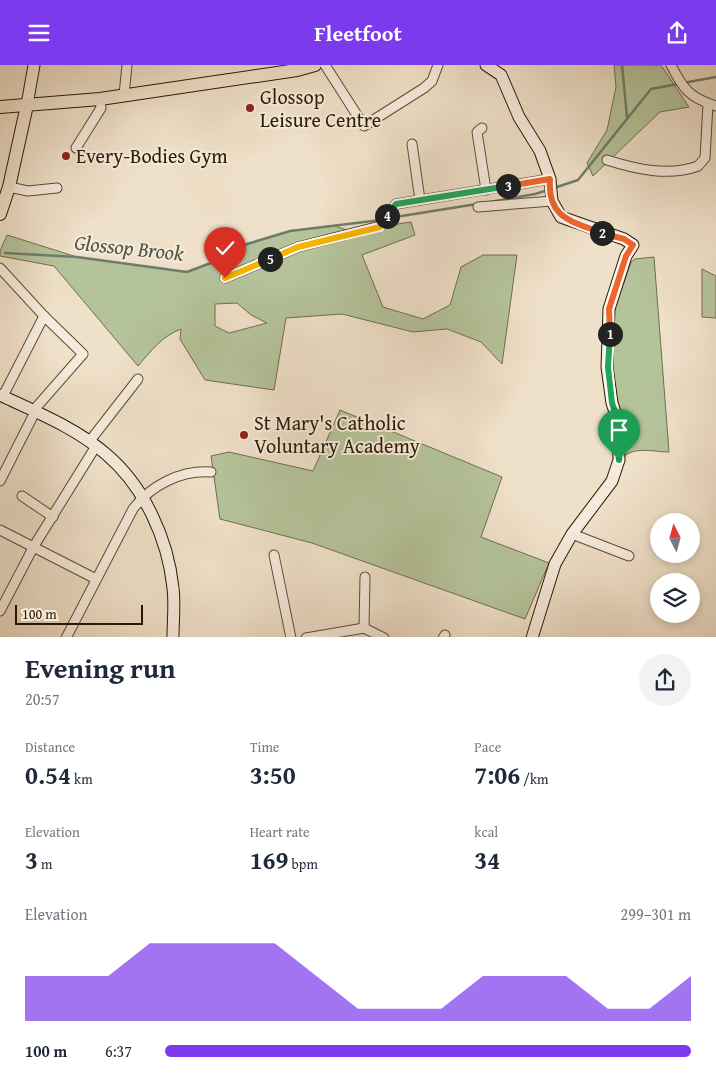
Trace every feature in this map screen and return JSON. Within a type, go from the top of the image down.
[{"type":"main road","points":[[0,107],[100,99],[297,71],[316,65]]},
{"type":"main road","points":[[0,213],[9,187],[27,105]]},
{"type":"street","points":[[27,105],[34,65]]},
{"type":"street","points":[[124,95],[127,65]]},
{"type":"street","points":[[325,65],[364,126],[424,88],[432,81],[438,65]]},
{"type":"street","points":[[486,65],[500,75],[519,117],[540,151],[550,183],[552,200],[561,217],[624,239],[633,245],[626,256],[609,309],[608,367],[612,403],[618,421],[619,460],[612,481],[572,534],[555,564],[532,637]]},
{"type":"street","points":[[607,160],[650,170],[674,171],[698,166],[705,158],[712,105],[695,98],[683,86],[671,65]]},
{"type":"street","points":[[76,148],[101,108],[100,99]]},
{"type":"street","points":[[482,128],[477,132],[486,189]]},
{"type":"street","points":[[412,144],[420,200]]},
{"type":"street","points":[[225,278],[298,247],[380,227],[396,204],[486,189],[550,183]]},
{"type":"street","points":[[9,187],[28,191],[57,188]]},
{"type":"street","points":[[478,207],[552,200]]},
{"type":"street","points":[[0,268],[44,316],[83,354],[34,411],[0,481]]},
{"type":"street","points":[[44,316],[1,396],[66,427],[92,444],[114,461],[142,497],[161,535],[170,571],[174,602],[173,637]]},
{"type":"street","points":[[0,611],[34,546],[53,517],[92,444],[138,379]]},
{"type":"street","points":[[66,637],[133,509],[142,497],[166,481],[186,473],[211,472]]},
{"type":"street","points":[[22,496],[53,517]]},
{"type":"street","points":[[0,530],[96,579]]},
{"type":"street","points":[[572,534],[629,556]]},
{"type":"street","points":[[274,555],[291,637]]},
{"type":"street","points":[[364,628],[365,577]]},
{"type":"street","points":[[306,637],[364,628],[384,637]]},
{"type":"green space","points":[[614,65],[661,65],[689,107],[660,112],[593,176],[587,163],[607,130],[616,87]]},
{"type":"green space","points":[[411,222],[415,235],[362,255],[383,307],[423,319],[450,305],[461,267],[483,255],[517,255],[502,364],[481,342],[447,329],[413,332],[342,314],[286,318],[274,390],[205,380],[180,339],[181,329],[162,340],[138,366],[54,266],[0,256],[0,251],[7,235],[77,257],[187,272],[216,261],[234,248],[290,231],[335,226],[350,231]],"holes":[[[237,303],[251,315],[267,323],[229,333],[215,326],[215,304]]]},
{"type":"green space","points":[[654,257],[669,452],[645,450],[633,452],[623,457],[612,378],[614,311],[631,262],[635,259]]},
{"type":"green space","points":[[702,269],[716,276],[716,318],[702,317]]},
{"type":"green space","points":[[340,410],[502,477],[481,537],[549,563],[525,619],[312,543],[220,519],[211,456],[229,452],[313,471]]},
{"type":"waterway","points":[[622,65],[627,117]]},
{"type":"waterway","points":[[683,83],[716,77]]},
{"type":"waterway","name":"Glossop Brook","points":[[554,188],[578,180],[651,89],[678,84]]},
{"type":"waterway","name":"Glossop Brook","points":[[490,202],[548,190]]},
{"type":"waterway","name":"Glossop Brook","points":[[389,218],[477,204]]},
{"type":"waterway","name":"Glossop Brook","points":[[5,253],[77,257],[187,272],[216,261],[234,248],[290,231],[381,220]]},
{"type":"place","name":"Glossop Leisure Centre","points":[[250,108]]},
{"type":"place","name":"Every-Bodies Gym","points":[[66,156]]},
{"type":"place","name":"St Mary's Catholic Voluntary Academy","points":[[244,435]]},
{"type":"route","points":[[225,278],[298,247],[380,227],[396,204],[550,179],[552,201],[561,217],[624,239],[633,245],[626,256],[609,309],[608,367],[612,403],[618,421],[619,460]]}]
